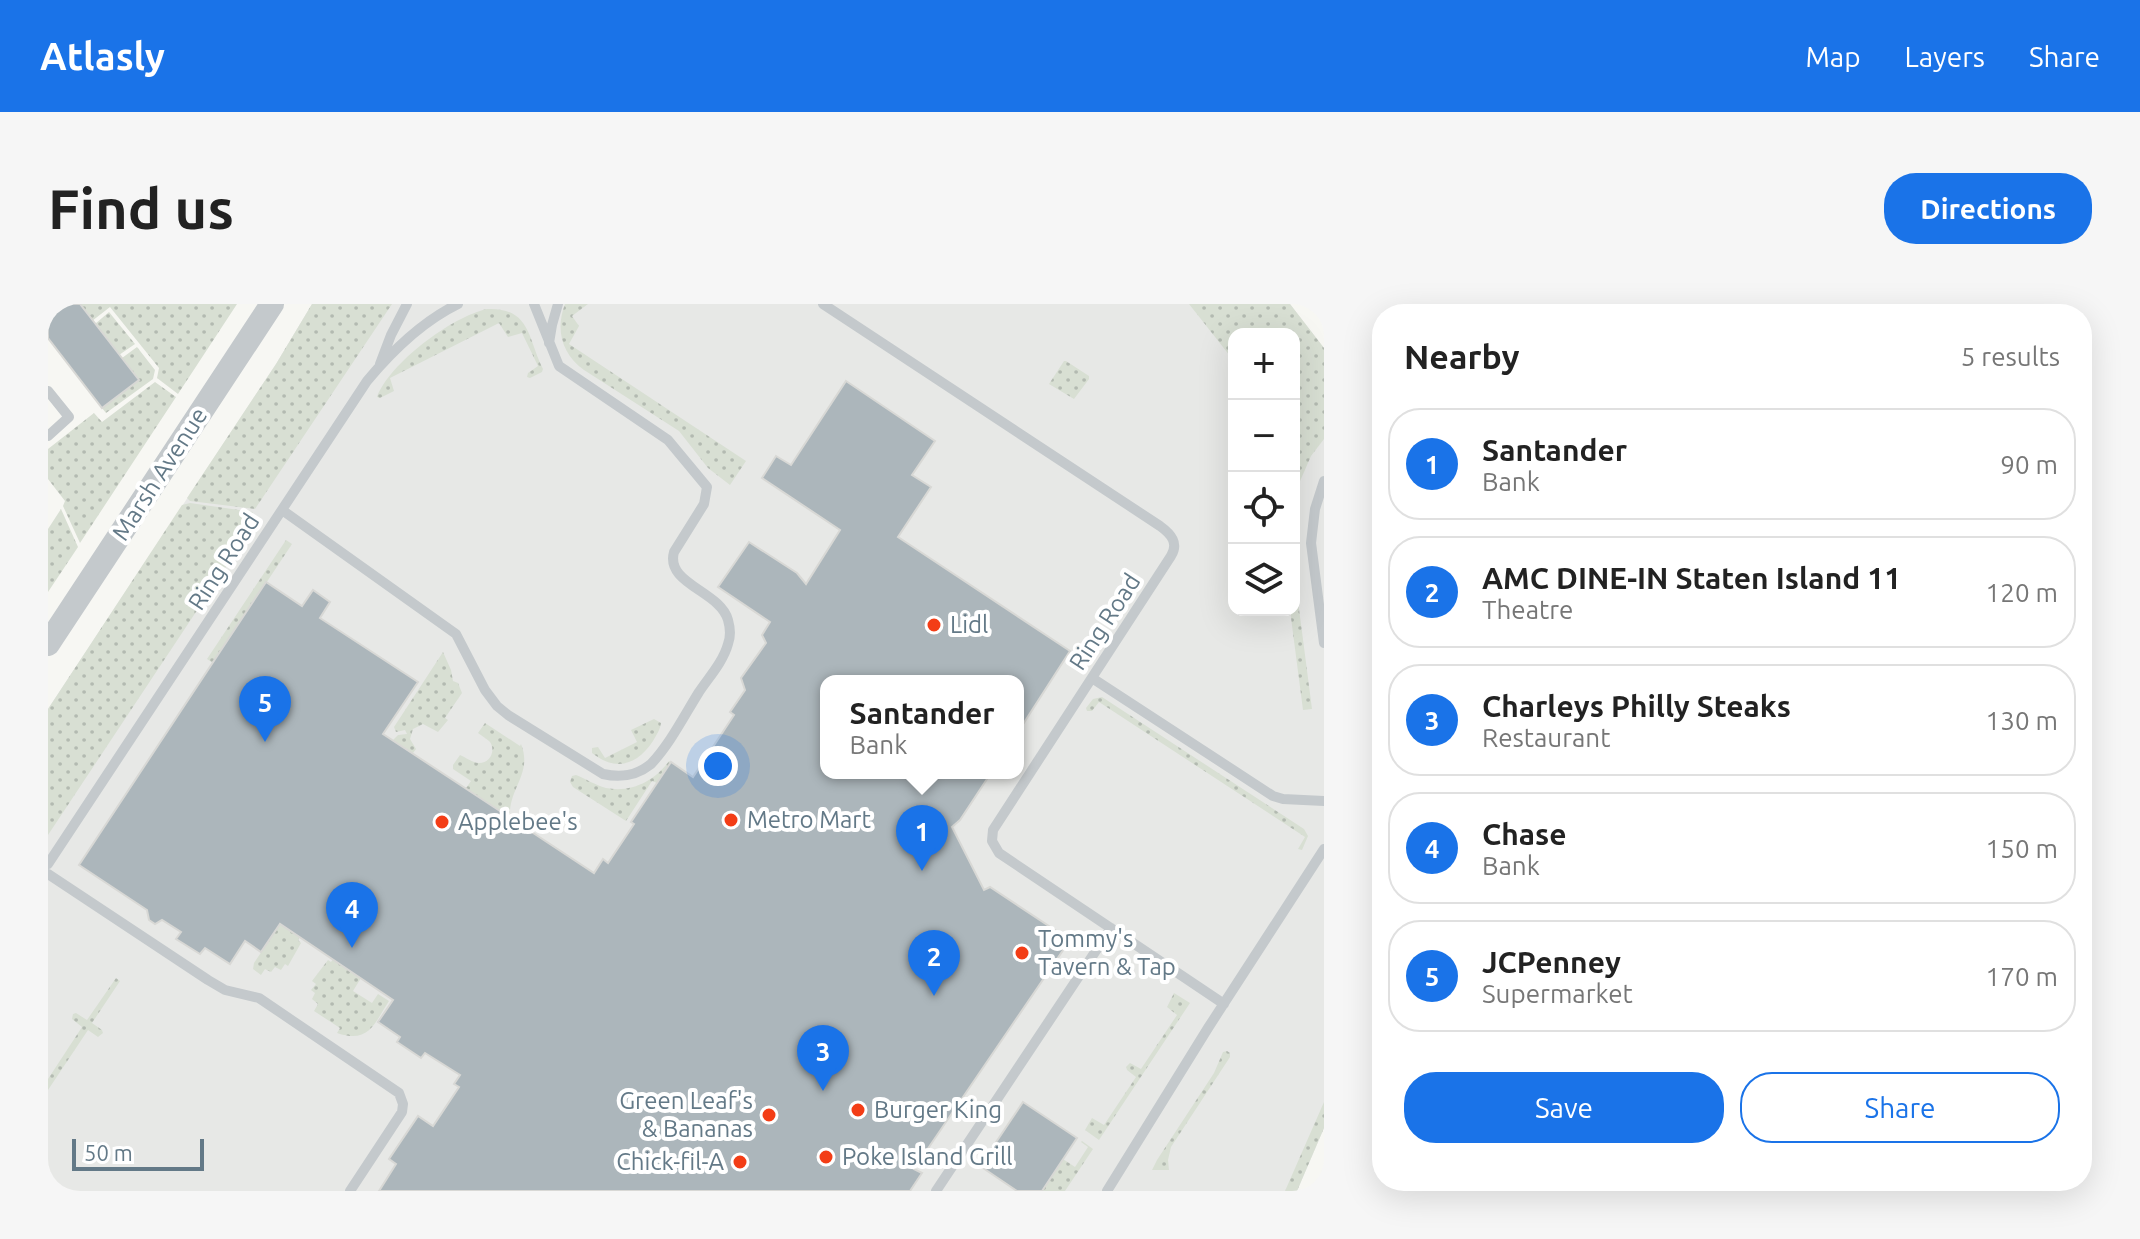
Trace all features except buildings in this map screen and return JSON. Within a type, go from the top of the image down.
[{"type":"street","name":"Marsh Avenue","points":[[48,644],[272,304]]},
{"type":"lane","points":[[378,368],[407,304]]},
{"type":"lane","name":"Ring Road","points":[[48,864],[347,410],[378,368],[405,340],[458,304]]},
{"type":"lane","points":[[282,510],[456,634],[485,690],[508,715],[603,774],[619,777],[645,769],[656,759],[719,664],[729,641],[729,622],[723,608],[681,576],[671,559],[704,504],[707,487],[668,440],[564,371],[555,359],[534,304]]},
{"type":"lane","points":[[549,345],[558,304]]},
{"type":"lane","name":"Ring Road","points":[[823,304],[1171,535],[1175,550],[993,830],[992,841],[999,853],[1224,1004]]},
{"type":"lane","points":[[48,391],[69,417],[48,436]]},
{"type":"lane","points":[[1324,481],[1311,534],[1324,643]]},
{"type":"lane","points":[[1092,678],[1266,792],[1283,799],[1324,801]]},
{"type":"lane","points":[[1107,1191],[1324,849]]},
{"type":"lane","points":[[48,874],[225,990],[259,998],[399,1093],[402,1112],[350,1191]]},
{"type":"lane","points":[[936,1191],[1111,928]]},
{"type":"shaded area","points":[[80,304],[237,304],[178,394],[157,378],[159,368],[110,307],[92,321]]},
{"type":"shaded area","points":[[312,304],[1290,304],[1324,348],[1324,1128],[1297,1191],[48,1191],[48,709],[276,364]]},
{"type":"shaded area","points":[[312,304],[392,304],[255,509],[190,501],[187,498]]},
{"type":"shaded area","points":[[565,304],[588,304],[572,316],[579,326],[569,344],[746,461],[730,485],[708,468],[679,431],[576,364],[562,341],[561,323]]},
{"type":"shaded area","points":[[1189,304],[1290,304],[1324,348],[1324,439],[1311,456],[1300,481],[1300,328],[1228,328],[1228,353]]},
{"type":"shaded area","points":[[487,309],[512,313],[520,319],[526,327],[542,372],[527,377],[538,366],[522,333],[508,337],[499,323],[390,378],[394,391],[377,397],[395,370],[423,343],[456,321]]},
{"type":"shaded area","points":[[109,312],[135,344],[119,355],[95,324]]},
{"type":"shaded area","points":[[137,347],[155,370],[153,379],[106,413],[102,408],[138,380],[122,358]]},
{"type":"shaded area","points":[[1064,361],[1089,376],[1074,399],[1049,384]]},
{"type":"shaded area","points":[[155,382],[176,397],[80,543],[63,506],[65,501],[48,479],[48,449],[94,413],[102,422]]},
{"type":"shaded area","points":[[190,503],[253,512],[251,516],[257,520],[48,835],[48,709],[182,505]]},
{"type":"shaded area","points":[[61,509],[78,547],[48,592],[48,529]]},
{"type":"shaded area","points":[[286,540],[292,544],[213,663],[207,659]]},
{"type":"shaded area","points":[[1291,616],[1300,616],[1312,709],[1303,710]]},
{"type":"shaded area","points":[[443,652],[453,681],[458,683],[462,693],[438,732],[423,724],[413,729],[410,739],[416,749],[413,753],[393,740],[398,735],[407,734],[405,730],[396,732],[394,727]]},
{"type":"shaded area","points":[[1102,697],[1304,829],[1308,836],[1302,850],[1298,849],[1305,837],[1099,702],[1092,711],[1087,711],[1093,699]]},
{"type":"shaded area","points":[[654,719],[661,723],[658,732],[647,749],[633,760],[609,763],[592,753],[592,748],[598,747],[605,758],[637,742],[631,730]]},
{"type":"shaded area","points":[[485,723],[521,744],[524,755],[510,818],[466,788],[471,781],[453,769],[460,755],[477,763],[489,759],[492,745],[478,733]]},
{"type":"shaded area","points":[[669,761],[657,783],[652,781],[626,821],[570,782],[576,775],[606,788],[624,789],[650,780]]},
{"type":"shaded area","points":[[280,924],[300,937],[298,940],[301,943],[288,966],[285,964],[281,970],[275,967],[271,972],[265,969],[261,975],[253,969],[254,963]]},
{"type":"shaded area","points":[[333,959],[361,978],[353,991],[372,1003],[378,994],[389,1001],[364,1034],[348,1036],[337,1033],[340,1028],[314,1011],[318,1004],[312,999],[315,993],[311,990],[316,984],[312,981],[328,960],[331,962]]},
{"type":"shaded area","points":[[116,978],[120,981],[92,1023],[103,1033],[98,1037],[88,1030],[48,1090],[48,1079],[82,1027],[72,1019],[73,1014],[87,1020]]},
{"type":"shaded area","points":[[1174,993],[1190,1003],[1099,1140],[1085,1130],[1092,1118],[1104,1125],[1136,1077],[1126,1067],[1130,1063],[1141,1069],[1177,1015],[1167,1007]]},
{"type":"shaded area","points":[[1227,1051],[1230,1057],[1171,1147],[1169,1170],[1152,1170],[1214,1073],[1223,1052]]},
{"type":"shaded area","points":[[1324,1102],[1324,1128],[1297,1191],[1285,1191]]},
{"type":"shaded area","points":[[1082,1141],[1093,1149],[1065,1191],[1042,1191],[1063,1159],[1075,1167],[1088,1147]]},
{"type":"place","name":"Lidl","points":[[934,625]]},
{"type":"place","name":"JCPenney","points":[[265,742]]},
{"type":"place","name":"Metro Mart","points":[[731,820]]},
{"type":"place","name":"Applebee's","points":[[442,822]]},
{"type":"place","name":"Santander","points":[[922,871]]},
{"type":"place","name":"Chase","points":[[352,948]]},
{"type":"place","name":"Tommy's Tavern & Tap","points":[[1022,953]]},
{"type":"place","name":"AMC DINE-IN Staten Island 11","points":[[934,996]]},
{"type":"place","name":"Charleys Philly Steaks","points":[[823,1091]]},
{"type":"place","name":"Burger King","points":[[858,1110]]},
{"type":"place","name":"Green Leaf's & Bananas","points":[[769,1115]]},
{"type":"place","name":"Poke Island Grill","points":[[826,1157]]},
{"type":"place","name":"Chick-fil-A","points":[[740,1162]]}]
